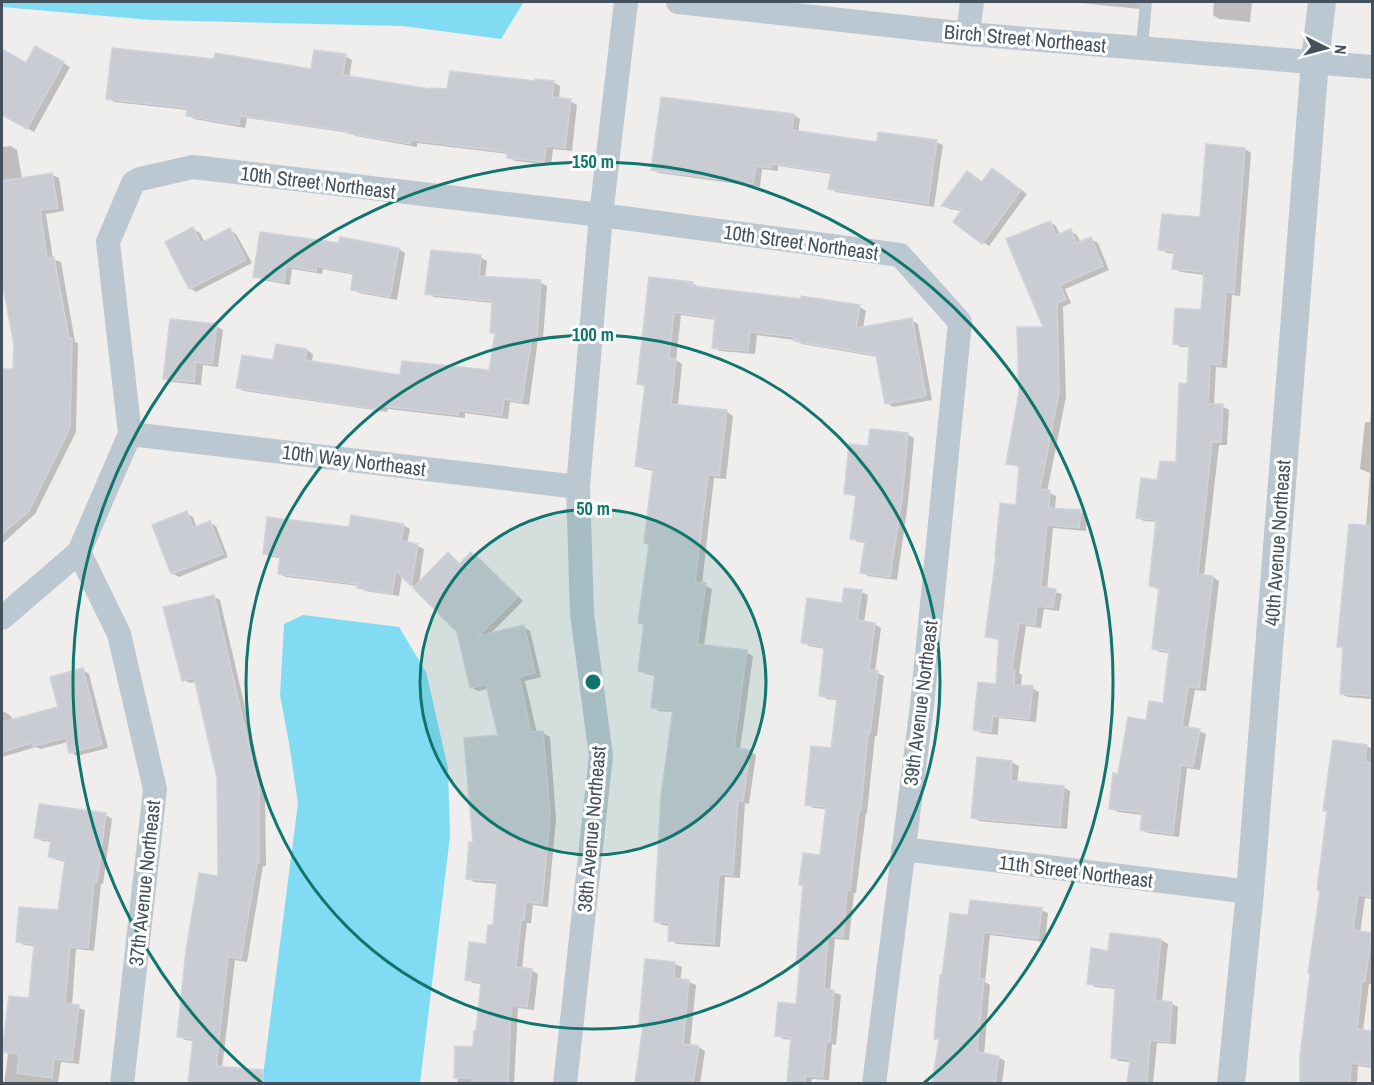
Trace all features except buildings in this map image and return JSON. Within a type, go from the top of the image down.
[{"type":"street","name":"38th Avenue Northeast","points":[[565,1083],[601,756],[582,614],[578,487],[601,215],[626,2]]},
{"type":"street","name":"Birch Street Northeast","points":[[678,2],[797,8],[968,34],[1372,66]]},
{"type":"street","points":[[968,34],[972,2]]},
{"type":"street","name":"40th Avenue Northeast","points":[[1232,1083],[1250,892],[1315,61],[1322,2]]},
{"type":"street","name":"10th Street Northeast","points":[[2,618],[79,552],[130,434],[108,242],[133,183],[140,179],[193,167],[601,215],[900,255],[960,322]]},
{"type":"street","name":"39th Avenue Northeast","points":[[874,1083],[922,705],[960,322]]},
{"type":"street","name":"10th Way Northeast","points":[[130,434],[578,487]]},
{"type":"street","name":"37th Avenue Northeast","points":[[79,552],[119,634],[155,789],[122,1083]]},
{"type":"street","name":"11th Street Northeast","points":[[903,849],[1250,892]]},
{"type":"lane","points":[[1142,47],[1146,2]]},
{"type":"water","points":[[2,2],[523,3],[501,39],[403,26],[151,20],[2,7]]},
{"type":"water","points":[[303,615],[399,627],[426,672],[448,768],[450,836],[420,1083],[262,1084],[298,803],[280,695],[284,624]]}]
